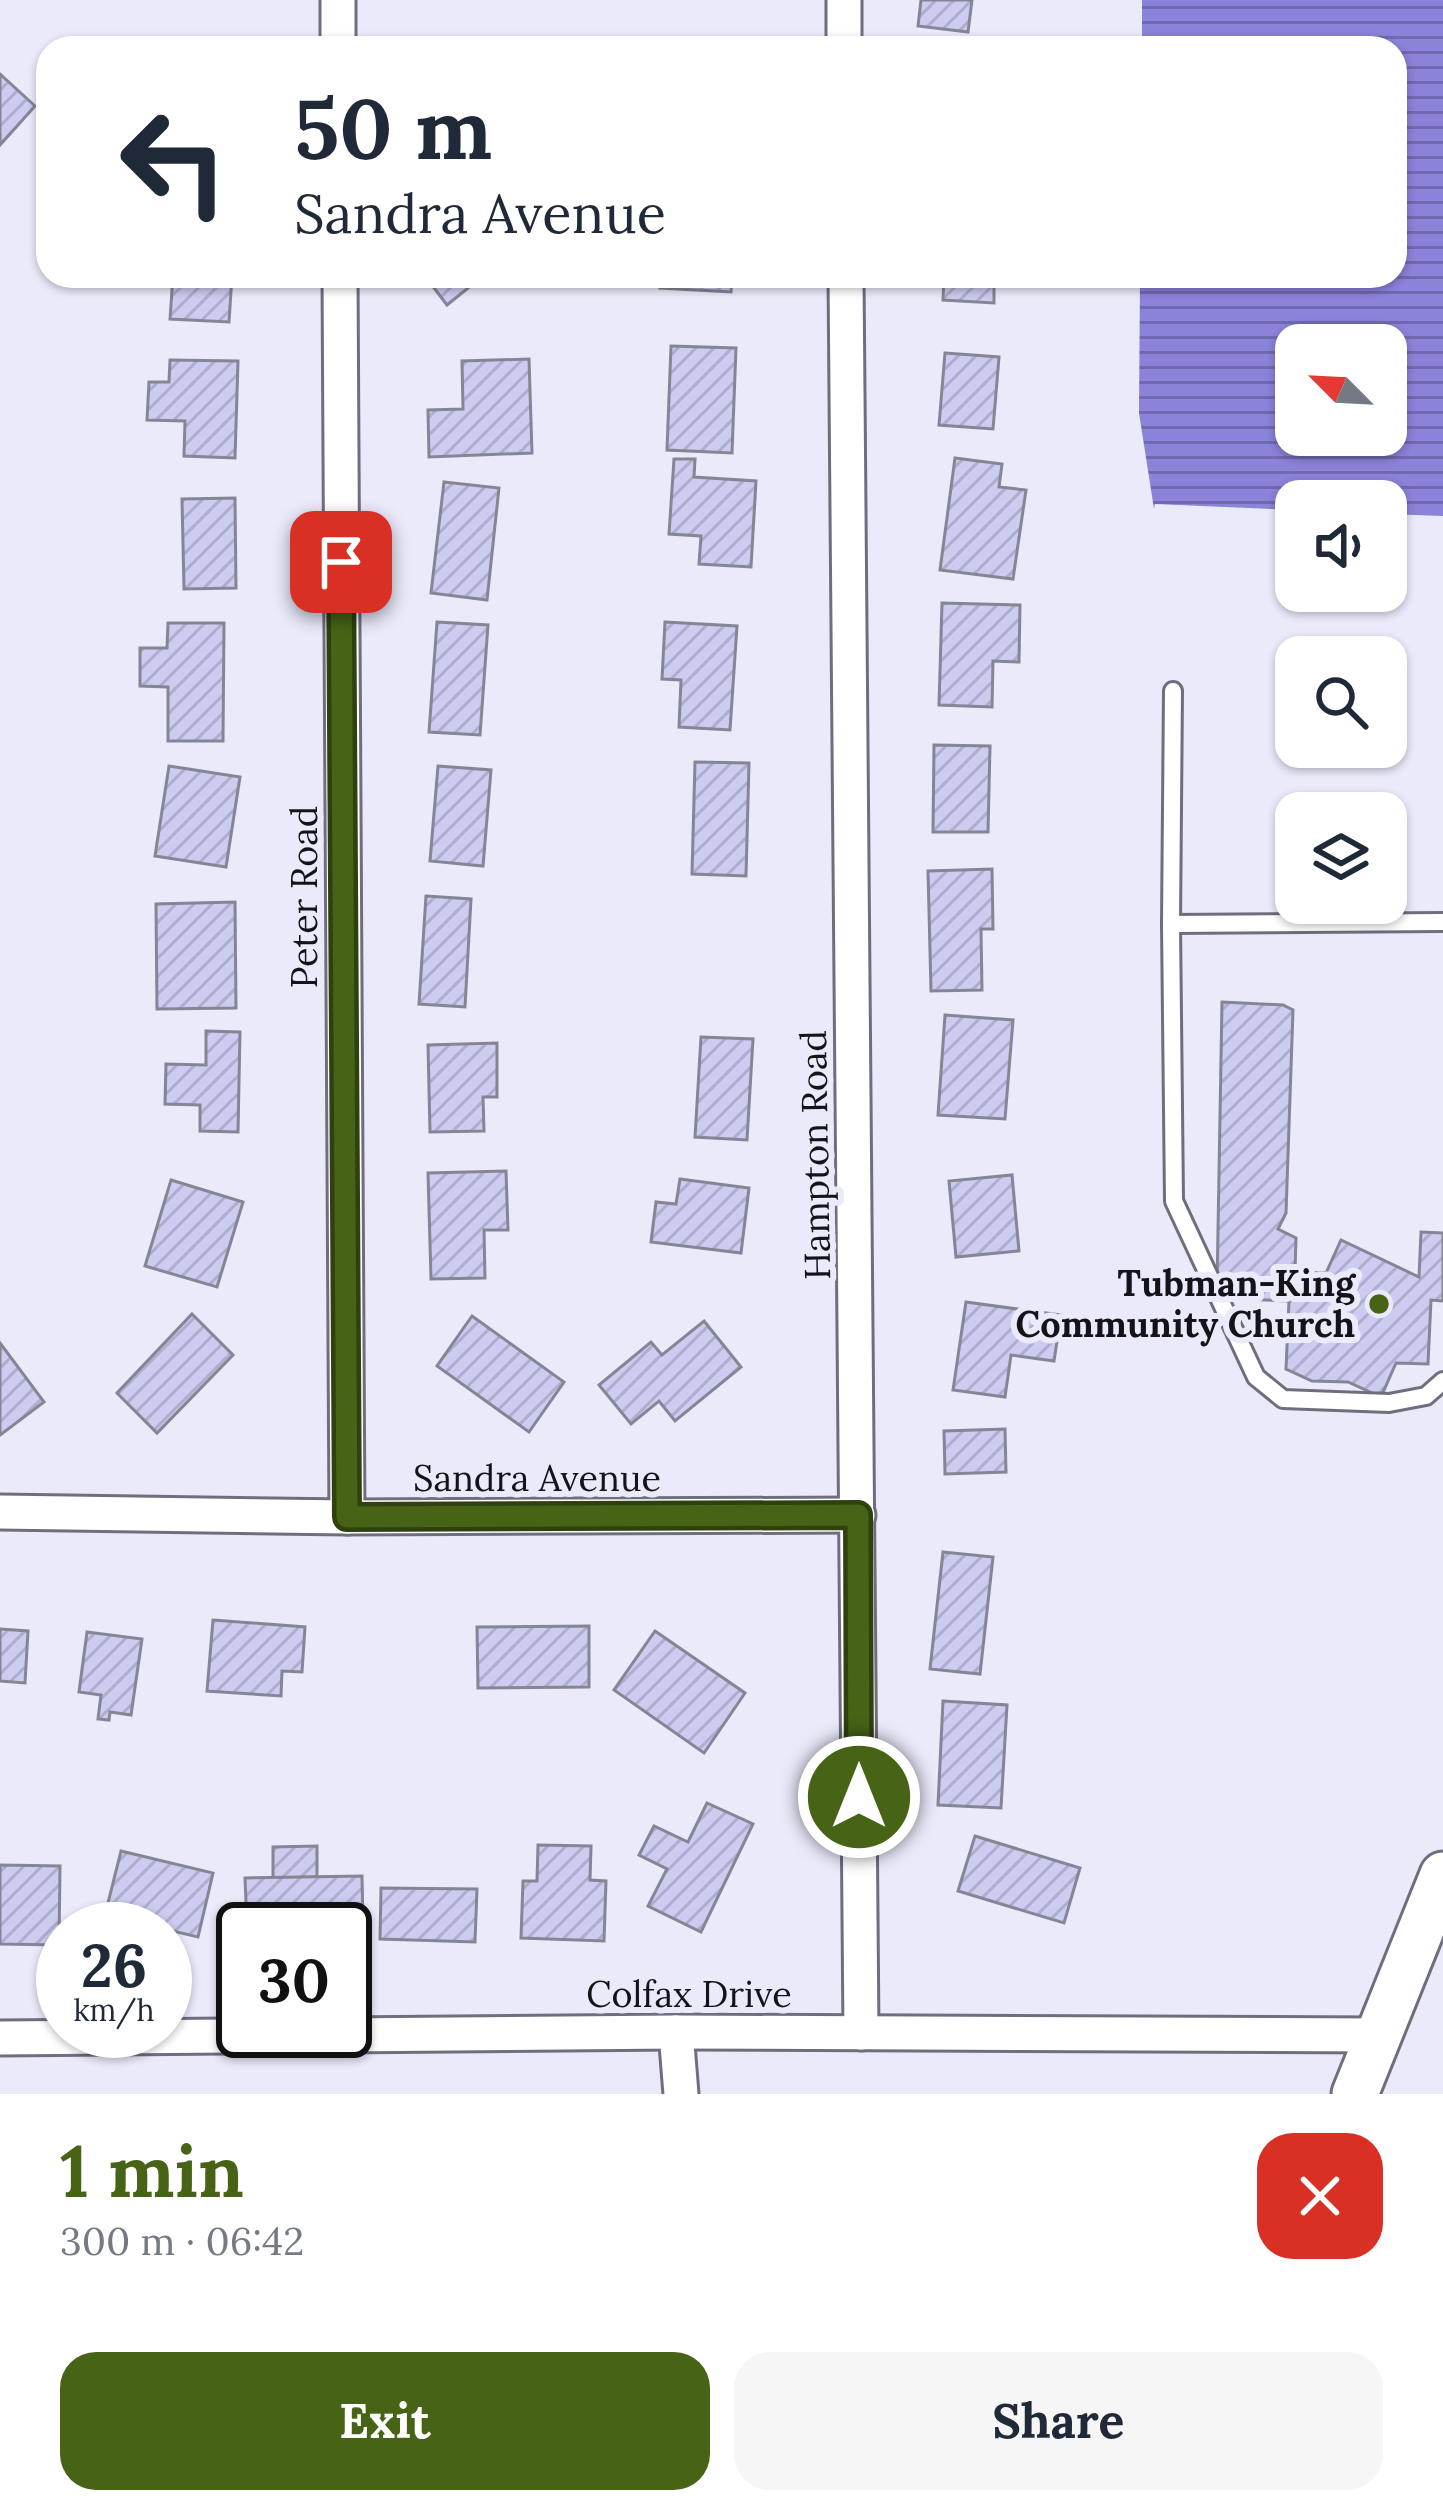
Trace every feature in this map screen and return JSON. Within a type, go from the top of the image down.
[{"type":"main road","points":[[1355,2094],[1443,1875]]},
{"type":"street","points":[[338,0],[338,36]]},
{"type":"street","points":[[844,0],[844,36]]},
{"type":"street","name":"Peter Road","points":[[340,288],[347,1517]]},
{"type":"street","name":"Hampton Road","points":[[846,288],[861,2033]]},
{"type":"street","name":"Sandra Avenue","points":[[0,1512],[347,1517],[858,1515]]},
{"type":"street","points":[[676,2032],[681,2094]]},
{"type":"street","name":"Colfax Drive","points":[[0,2038],[676,2032],[1378,2035]]},
{"type":"lane","points":[[1173,691],[1174,1201],[1256,1378],[1283,1399],[1389,1402],[1426,1396],[1443,1381]]},
{"type":"lane","points":[[1172,924],[1443,922]]},
{"type":"shaded area","points":[[1142,0],[1443,0],[1443,516],[1407,515],[1407,480],[1275,480],[1275,509],[1155,504],[1154,509],[1139,413],[1140,288],[1407,288],[1407,36],[1142,36]]},
{"type":"building","points":[[921,0],[972,0],[968,32],[918,26]]},
{"type":"building","points":[[0,74],[35,106],[0,145]]},
{"type":"building","points":[[172,288],[231,288],[229,322],[170,319]]},
{"type":"building","points":[[434,288],[468,288],[447,305]]},
{"type":"building","points":[[660,288],[731,288],[731,292]]},
{"type":"building","points":[[944,288],[994,288],[994,303],[943,300]]},
{"type":"building","points":[[671,346],[736,348],[732,453],[667,450]]},
{"type":"building","points":[[945,353],[999,357],[993,429],[939,425]]},
{"type":"building","points":[[529,359],[532,453],[429,457],[428,410],[463,409],[462,361]]},
{"type":"building","points":[[170,360],[238,361],[235,458],[184,456],[185,421],[147,420],[149,382],[169,382]]},
{"type":"building","points":[[955,458],[1002,464],[999,487],[1026,490],[1013,579],[940,570]]},
{"type":"building","points":[[674,459],[695,459],[694,477],[756,481],[751,567],[699,564],[701,536],[669,534]]},
{"type":"building","points":[[444,482],[499,488],[487,600],[431,593]]},
{"type":"building","points":[[235,498],[236,588],[184,589],[182,499]]},
{"type":"building","points":[[942,603],[1020,605],[1019,662],[993,661],[992,707],[939,705]]},
{"type":"building","points":[[437,622],[488,625],[480,735],[429,732]]},
{"type":"building","points":[[665,622],[737,626],[730,730],[679,727],[681,680],[662,679]]},
{"type":"building","points":[[168,623],[224,623],[223,741],[168,741],[168,687],[140,686],[140,648],[167,648]]},
{"type":"building","points":[[934,745],[990,746],[988,832],[933,832]]},
{"type":"building","points":[[695,762],[749,763],[746,876],[692,874]]},
{"type":"building","points":[[169,766],[240,777],[226,867],[155,856]]},
{"type":"building","points":[[438,766],[491,770],[483,866],[430,861]]},
{"type":"building","points":[[992,869],[993,929],[981,929],[982,990],[931,991],[928,871]]},
{"type":"building","points":[[426,896],[471,899],[465,1007],[419,1004]]},
{"type":"building","points":[[235,902],[236,1008],[157,1009],[156,904]]},
{"type":"building","points":[[1222,1002],[1283,1005],[1293,1010],[1286,1213],[1278,1229],[1296,1238],[1295,1272],[1326,1273],[1341,1240],[1419,1277],[1421,1232],[1443,1233],[1443,1301],[1431,1300],[1428,1364],[1396,1363],[1381,1397],[1348,1382],[1312,1381],[1286,1369],[1289,1301],[1240,1299],[1217,1288]]},
{"type":"building","points":[[945,1015],[1013,1020],[1005,1119],[938,1115]]},
{"type":"building","points":[[206,1031],[240,1032],[238,1132],[200,1131],[200,1105],[165,1104],[166,1064],[206,1065]]},
{"type":"building","points":[[701,1037],[753,1039],[747,1140],[695,1137]]},
{"type":"building","points":[[497,1043],[497,1097],[483,1097],[484,1131],[430,1132],[428,1045]]},
{"type":"building","points":[[506,1171],[508,1230],[484,1230],[485,1278],[431,1279],[428,1173]]},
{"type":"building","points":[[1012,1175],[1019,1251],[956,1257],[949,1181]]},
{"type":"building","points":[[680,1179],[749,1188],[741,1253],[651,1242],[656,1202],[676,1204]]},
{"type":"building","points":[[171,1180],[243,1202],[217,1287],[145,1266]]},
{"type":"building","points":[[966,1302],[1061,1315],[1054,1361],[1011,1355],[1005,1397],[953,1390]]},
{"type":"building","points":[[192,1314],[233,1355],[157,1433],[117,1393]]},
{"type":"building","points":[[472,1316],[564,1382],[529,1432],[437,1366]]},
{"type":"building","points":[[704,1321],[741,1367],[675,1421],[659,1401],[631,1424],[599,1385],[651,1342],[662,1355]]},
{"type":"building","points":[[0,1343],[44,1402],[0,1435]]},
{"type":"building","points":[[1005,1429],[1006,1472],[945,1474],[944,1431]]},
{"type":"building","points":[[943,1552],[993,1557],[980,1674],[930,1669]]},
{"type":"building","points":[[213,1620],[305,1627],[302,1672],[282,1671],[281,1696],[207,1691]]},
{"type":"building","points":[[589,1626],[589,1687],[478,1688],[477,1627]]},
{"type":"building","points":[[0,1629],[28,1631],[25,1683],[0,1681]]},
{"type":"building","points":[[655,1631],[745,1693],[704,1753],[614,1690]]},
{"type":"building","points":[[87,1632],[142,1639],[131,1715],[110,1712],[109,1720],[98,1719],[101,1695],[79,1692]]},
{"type":"building","points":[[943,1701],[1007,1705],[1001,1808],[938,1805]]},
{"type":"building","points":[[707,1803],[753,1824],[701,1932],[648,1906],[667,1869],[639,1855],[654,1826],[688,1842]]},
{"type":"building","points":[[975,1836],[1080,1868],[1064,1923],[958,1891]]},
{"type":"building","points":[[538,1845],[591,1846],[590,1880],[606,1881],[604,1941],[521,1938],[523,1881],[537,1881]]},
{"type":"building","points":[[317,1846],[317,1877],[273,1878],[273,1847]]},
{"type":"building","points":[[121,1851],[213,1873],[198,1937],[192,1936],[192,1902],[108,1902]]},
{"type":"building","points":[[0,1865],[60,1866],[60,1902],[36,1902],[36,1945],[0,1944]]},
{"type":"building","points":[[362,1876],[363,1902],[246,1902],[245,1878]]},
{"type":"building","points":[[381,1888],[477,1889],[475,1942],[380,1939]]},
{"type":"place","name":"Tubman-King Community Church","points":[[1379,1304]]},
{"type":"route","points":[[341,562],[347,1517],[858,1515],[859,1797]]}]
